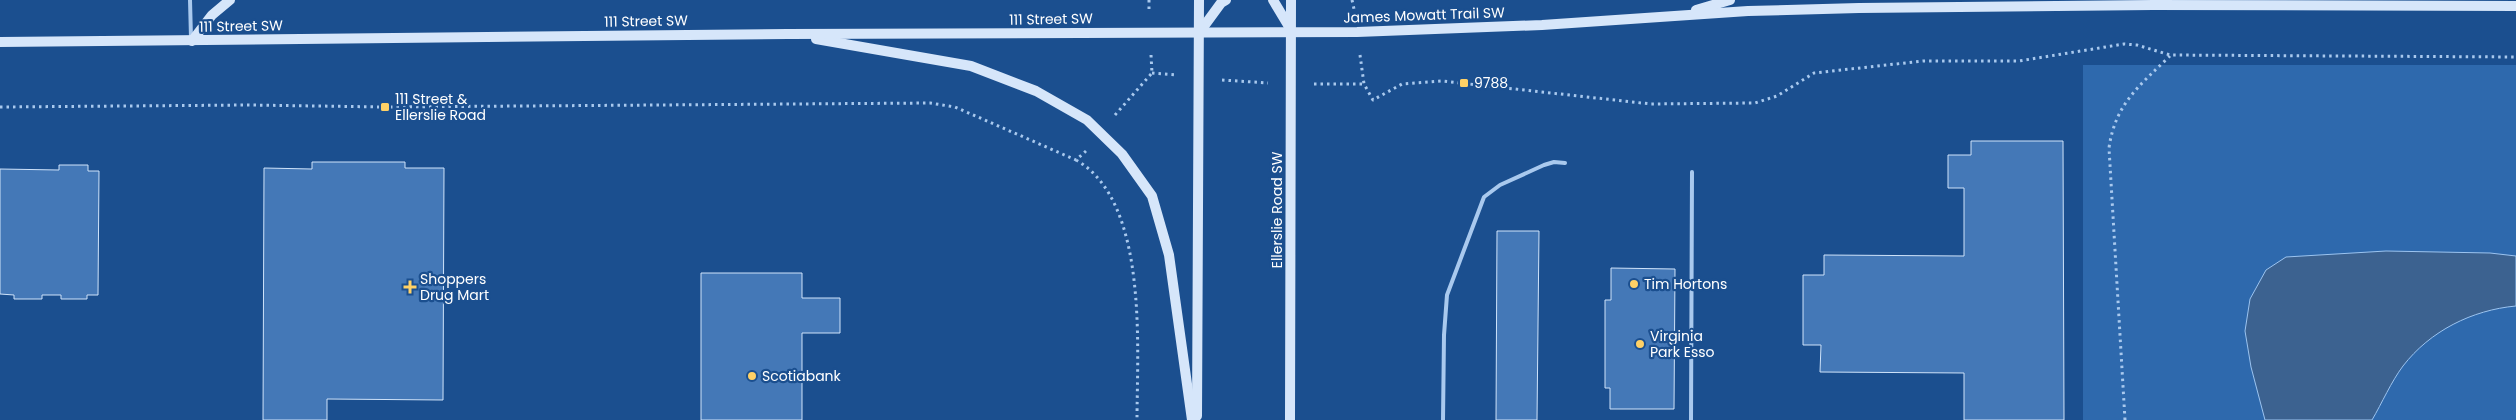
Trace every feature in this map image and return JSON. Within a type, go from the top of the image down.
[{"type":"main road","points":[[192,41],[212,15],[230,0]]},
{"type":"main road","points":[[1197,420],[1199,0]]},
{"type":"main road","points":[[1198,33],[1221,3],[1226,0]]},
{"type":"main road","points":[[1274,0],[1292,31]]},
{"type":"main road","name":"Ellerslie Road SW","points":[[1290,420],[1292,0]]},
{"type":"main road","points":[[1678,16],[1730,0]]},
{"type":"main road","name":"James Mowatt Trail SW","points":[[1292,31],[1357,32],[1542,25],[1678,16],[1859,8],[2302,2],[2516,6]]},
{"type":"main road","name":"111 Street SW","points":[[0,42],[1292,31]]},
{"type":"main road","points":[[788,34],[971,66],[1036,92],[1087,120],[1122,154],[1152,196],[1169,255],[1192,420]]},
{"type":"lane","points":[[190,0],[192,41]]},
{"type":"lane","points":[[1443,420],[1446,295],[1484,197],[1500,185],[1544,165],[1554,162],[1565,164]]},
{"type":"lane","points":[[1691,420],[1692,172]]},
{"type":"path","points":[[1291,84],[1364,84],[1374,100],[1402,84],[1442,81],[1651,104],[1755,103],[1777,96],[1814,74],[1923,61],[2020,61],[2124,44],[2137,45],[2170,55],[2516,57]]},
{"type":"path","points":[[2125,420],[2109,148],[2111,133],[2129,96],[2170,55]]},
{"type":"path","points":[[1113,118],[1152,73]]},
{"type":"path","points":[[0,107],[248,105],[395,107],[930,102],[955,107],[1076,160],[1093,173],[1116,208],[1132,264],[1137,299],[1137,420]]},
{"type":"path","points":[[1076,160],[1088,149]]},
{"type":"shaded area","points":[[2083,65],[2516,65],[2516,420],[2083,420]]},
{"type":"shaded area","points":[[2386,251],[2490,253],[2516,256],[2516,306],[2484,312],[2453,324],[2426,342],[2403,366],[2372,420],[2265,420],[2251,367],[2245,331],[2250,299],[2266,270],[2286,257]]},
{"type":"building","points":[[1971,141],[2063,141],[2064,420],[1964,420],[1964,373],[1820,372],[1821,345],[1803,345],[1803,275],[1824,275],[1824,255],[1964,256],[1964,188],[1948,188],[1948,155],[1971,155]]},
{"type":"building","points":[[312,162],[405,162],[405,168],[444,168],[443,400],[327,399],[327,420],[263,420],[264,168],[312,169]]},
{"type":"building","points":[[59,165],[88,165],[88,171],[99,171],[98,295],[87,295],[87,299],[61,299],[61,295],[42,295],[42,299],[14,299],[14,295],[0,294],[0,169],[59,170]]},
{"type":"building","points":[[1497,231],[1539,231],[1537,420],[1496,420]]},
{"type":"building","name":"Virginia Park Esso","points":[[1611,268],[1675,269],[1674,409],[1610,409],[1610,388],[1605,388],[1605,300],[1611,300]]},
{"type":"building","name":"Scotiabank","points":[[701,273],[802,273],[802,298],[840,298],[840,333],[802,333],[802,420],[701,420]]},
{"type":"place","name":"9788","points":[[1464,83]]},
{"type":"place","name":"111 Street & Ellerslie Road","points":[[385,107]]},
{"type":"place","name":"Tim Hortons","points":[[1634,284]]},
{"type":"place","name":"Shoppers Drug Mart","points":[[410,287]]},
{"type":"place","name":"Virginia Park Esso","points":[[1640,344]]},
{"type":"place","name":"Scotiabank","points":[[752,376]]}]
